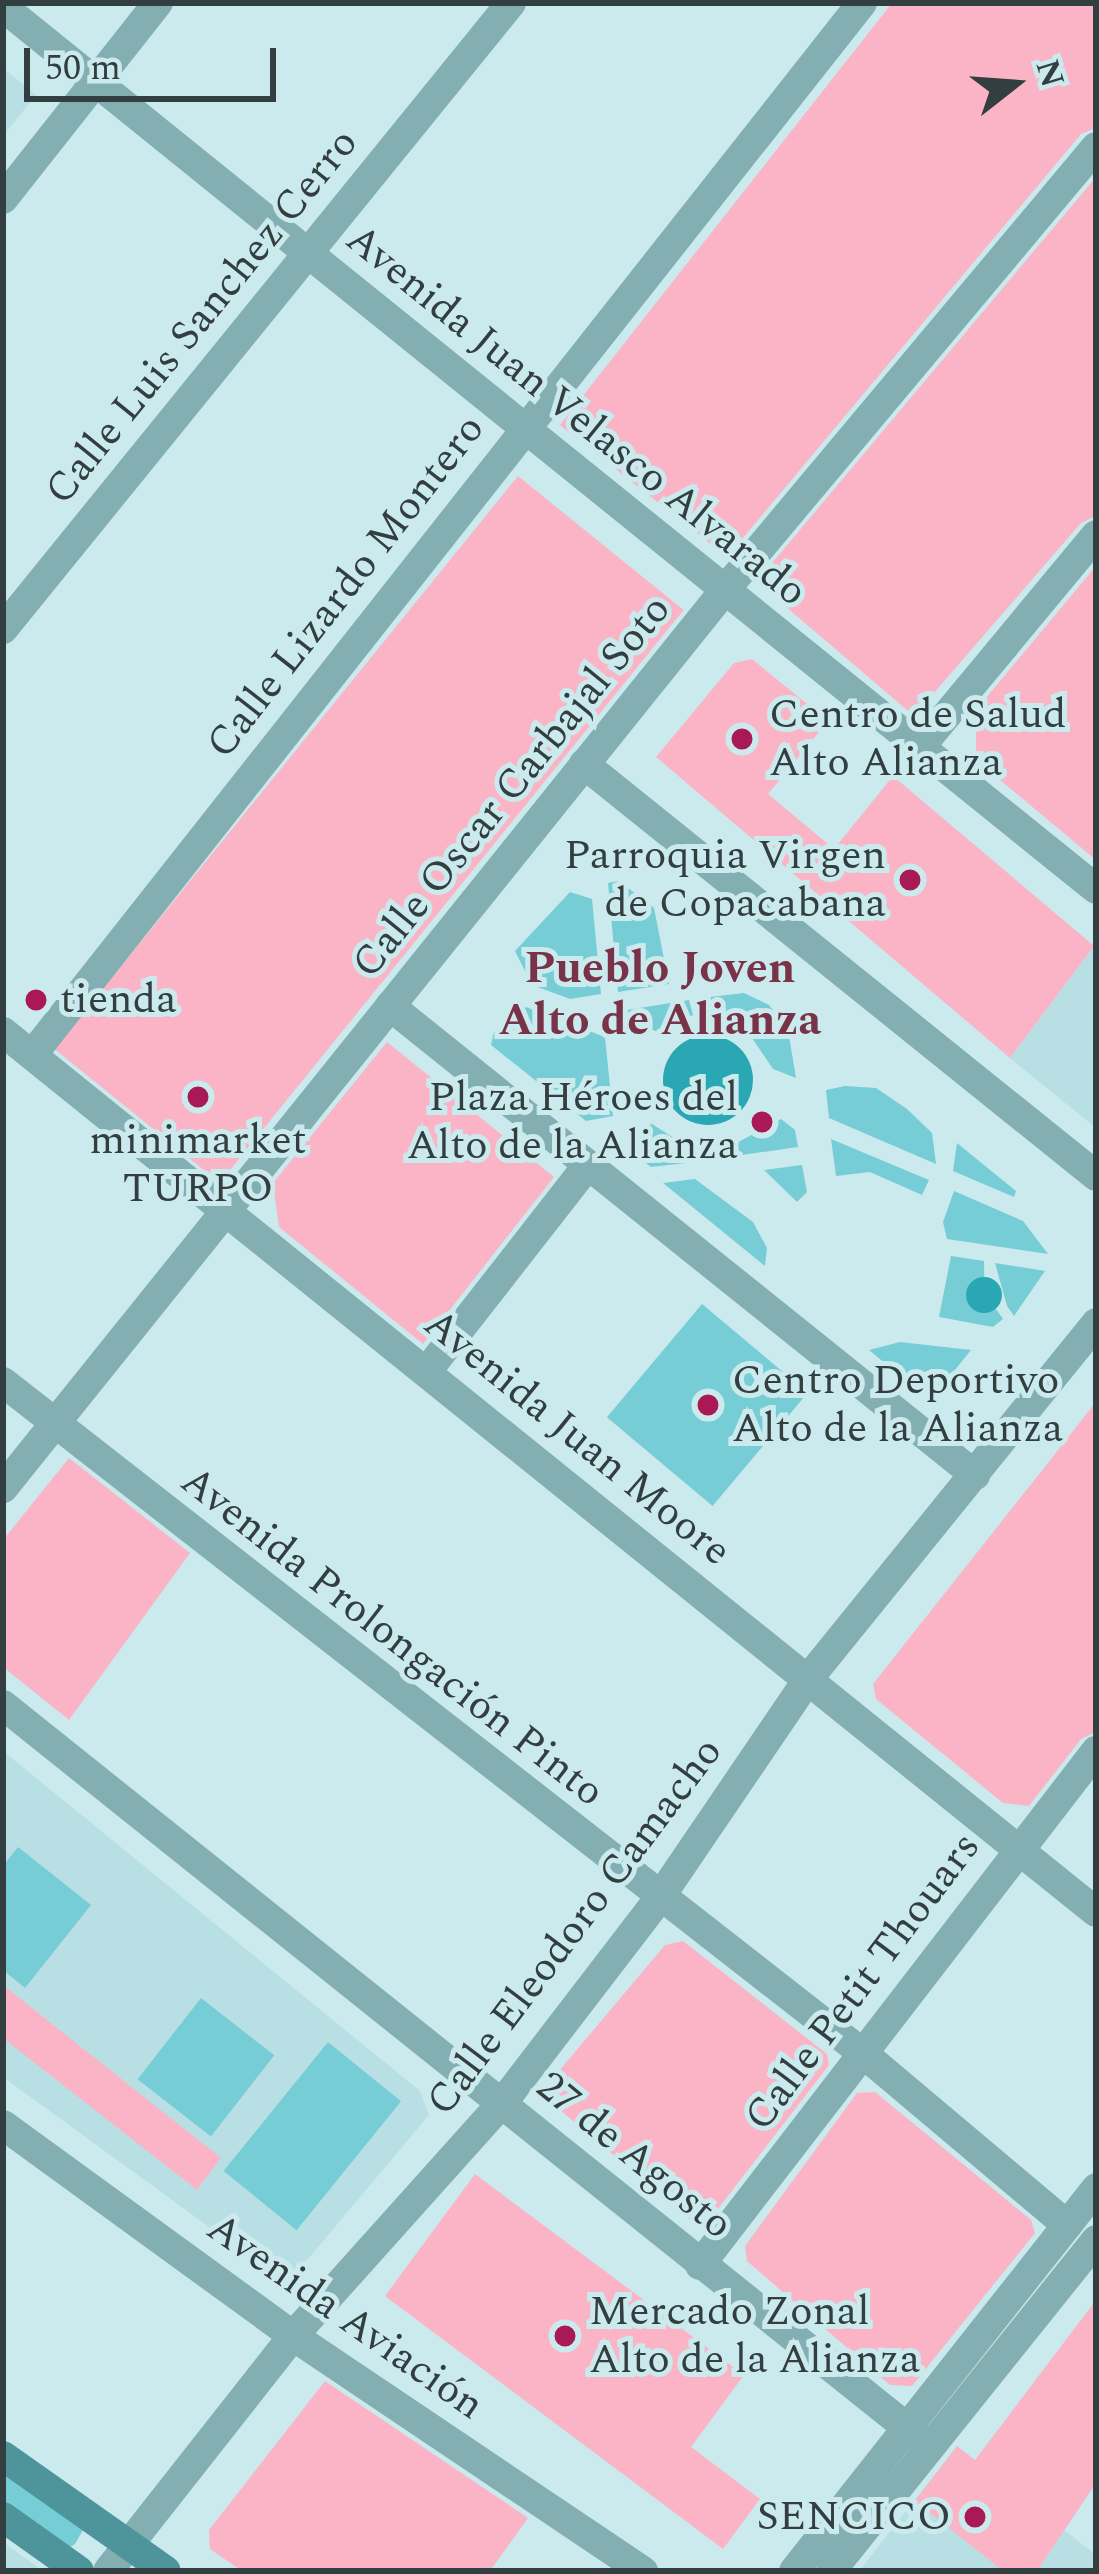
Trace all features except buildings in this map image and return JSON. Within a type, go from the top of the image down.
[{"type":"main road","points":[[3,2456],[166,2571]]},
{"type":"main road","points":[[3,2517],[79,2571]]},
{"type":"street","points":[[3,199],[158,3]]},
{"type":"street","name":"Calle Luis Sanchez Cerro","points":[[3,629],[512,3]]},
{"type":"street","name":"Calle Lizardo Montero","points":[[32,1055],[862,3]]},
{"type":"street","name":"Avenida Juan Velasco Alvarado","points":[[3,7],[1096,889]]},
{"type":"street","name":"Calle Oscar Carbajal Soto","points":[[3,1488],[724,591],[1096,147]]},
{"type":"street","points":[[922,746],[1096,536]]},
{"type":"street","points":[[584,764],[1096,1176]]},
{"type":"street","points":[[390,1006],[975,1475]]},
{"type":"street","name":"Avenida Juan Moore","points":[[3,1032],[1096,1912]]},
{"type":"street","points":[[427,1371],[588,1165]]},
{"type":"street","name":"Calle Eleodoro Camacho","points":[[108,2571],[293,2336],[503,2102],[658,1900],[808,1679],[1096,1323]]},
{"type":"street","name":"Avenida Prolongación Pinto","points":[[3,1382],[658,1900],[865,2055],[1067,2225]]},
{"type":"street","name":"27 de Agosto","points":[[3,1705],[919,2438]]},
{"type":"street","name":"Calle Petit Thouars","points":[[700,2265],[865,2055],[1018,1845],[1096,1750]]},
{"type":"street","name":"Avenida Aviación","points":[[3,2126],[293,2336],[643,2571]]},
{"type":"street","points":[[919,2438],[1096,2188]]},
{"type":"street","points":[[794,2571],[840,2536],[919,2438],[1096,2240]]},
{"type":"street","points":[[832,2571],[840,2536]]},
{"type":"shaded area","points":[[3,68],[36,95],[3,136]]},
{"type":"shaded area","points":[[619,881],[654,908],[669,984],[618,992],[608,883]]},
{"type":"shaded area","points":[[570,892],[592,899],[601,994],[570,999],[532,985],[515,951]]},
{"type":"shaded area","points":[[1096,947],[1096,1128],[1010,1058]]},
{"type":"shaded area","points":[[744,993],[769,1005],[788,1030],[796,1078],[773,1069],[742,1023],[708,1013],[710,997]]},
{"type":"shaded area","points":[[689,1000],[693,1015],[658,1032],[622,1019],[621,1011]]},
{"type":"shaded area","points":[[526,1007],[605,1037],[613,1116],[586,1121],[491,1045],[494,1032]]},
{"type":"shaded area","points":[[708,1035],[725,1038],[740,1048],[750,1063],[750,1097],[740,1112],[725,1122],[708,1125],[691,1122],[676,1112],[666,1097],[663,1080],[666,1063],[676,1048],[691,1038]]},
{"type":"shaded area","points":[[876,1088],[907,1109],[932,1133],[936,1164],[829,1118],[826,1090]]},
{"type":"shaded area","points":[[781,1119],[795,1130],[798,1147],[735,1156],[731,1146]]},
{"type":"shaded area","points":[[652,1124],[691,1149],[694,1162],[651,1167],[634,1154],[632,1130]]},
{"type":"shaded area","points":[[831,1139],[929,1180],[922,1195],[870,1172],[836,1176]]},
{"type":"shaded area","points":[[957,1143],[1016,1191],[1014,1197],[953,1171]]},
{"type":"shaded area","points":[[802,1165],[807,1192],[797,1202],[764,1170]]},
{"type":"shaded area","points":[[695,1179],[753,1222],[767,1248],[765,1266],[663,1183]]},
{"type":"shaded area","points":[[954,1191],[1023,1221],[1048,1254],[947,1239],[943,1222]]},
{"type":"shaded area","points":[[951,1256],[984,1261],[985,1313],[996,1309],[1003,1319],[993,1327],[939,1317]]},
{"type":"shaded area","points":[[995,1263],[1045,1271],[1014,1316],[1007,1306]]},
{"type":"shaded area","points":[[984,1277],[997,1282],[1002,1295],[997,1308],[984,1313],[971,1308],[966,1295],[971,1282]]},
{"type":"shaded area","name":"Centro Deportivo Alto de la Alianza","points":[[702,1304],[808,1393],[713,1506],[607,1417]]},
{"type":"shaded area","points":[[900,1342],[971,1350],[938,1391],[921,1393],[869,1350]]},
{"type":"shaded area","points":[[3,1751],[420,2091],[429,2115],[297,2272],[271,2272],[3,2077]]},
{"type":"shaded area","points":[[18,1847],[91,1905],[25,1988],[3,1970],[3,1866]]},
{"type":"shaded area","points":[[201,1998],[274,2055],[211,2136],[138,2079]]},
{"type":"shaded area","points":[[328,2042],[401,2101],[297,2230],[224,2171]]},
{"type":"shaded area","name":"SENCICO","points":[[957,2446],[1096,2555],[1096,2571],[859,2571]]},
{"type":"shaded area","points":[[3,2467],[83,2530],[75,2544],[69,2548],[3,2501]]},
{"type":"shaded area","points":[[3,2542],[43,2571],[3,2571]]},
{"type":"place","name":"Centro de Salud Alto Alianza","points":[[742,739]]},
{"type":"place","name":"Parroquia Virgen de Copacabana","points":[[910,880]]},
{"type":"place","name":"tienda","points":[[36,1000]]},
{"type":"place","name":"minimarket TURPO","points":[[198,1097]]},
{"type":"place","name":"Plaza Héroes del Alto de la Alianza","points":[[762,1122]]},
{"type":"place","name":"Centro Deportivo Alto de la Alianza","points":[[708,1405]]},
{"type":"place","name":"Mercado Zonal Alto de la Alianza","points":[[565,2336]]},
{"type":"place","name":"SENCICO","points":[[975,2517]]},
{"type":"district","name":"Pueblo Joven Alto de Alianza","points":[[660,995]]}]
